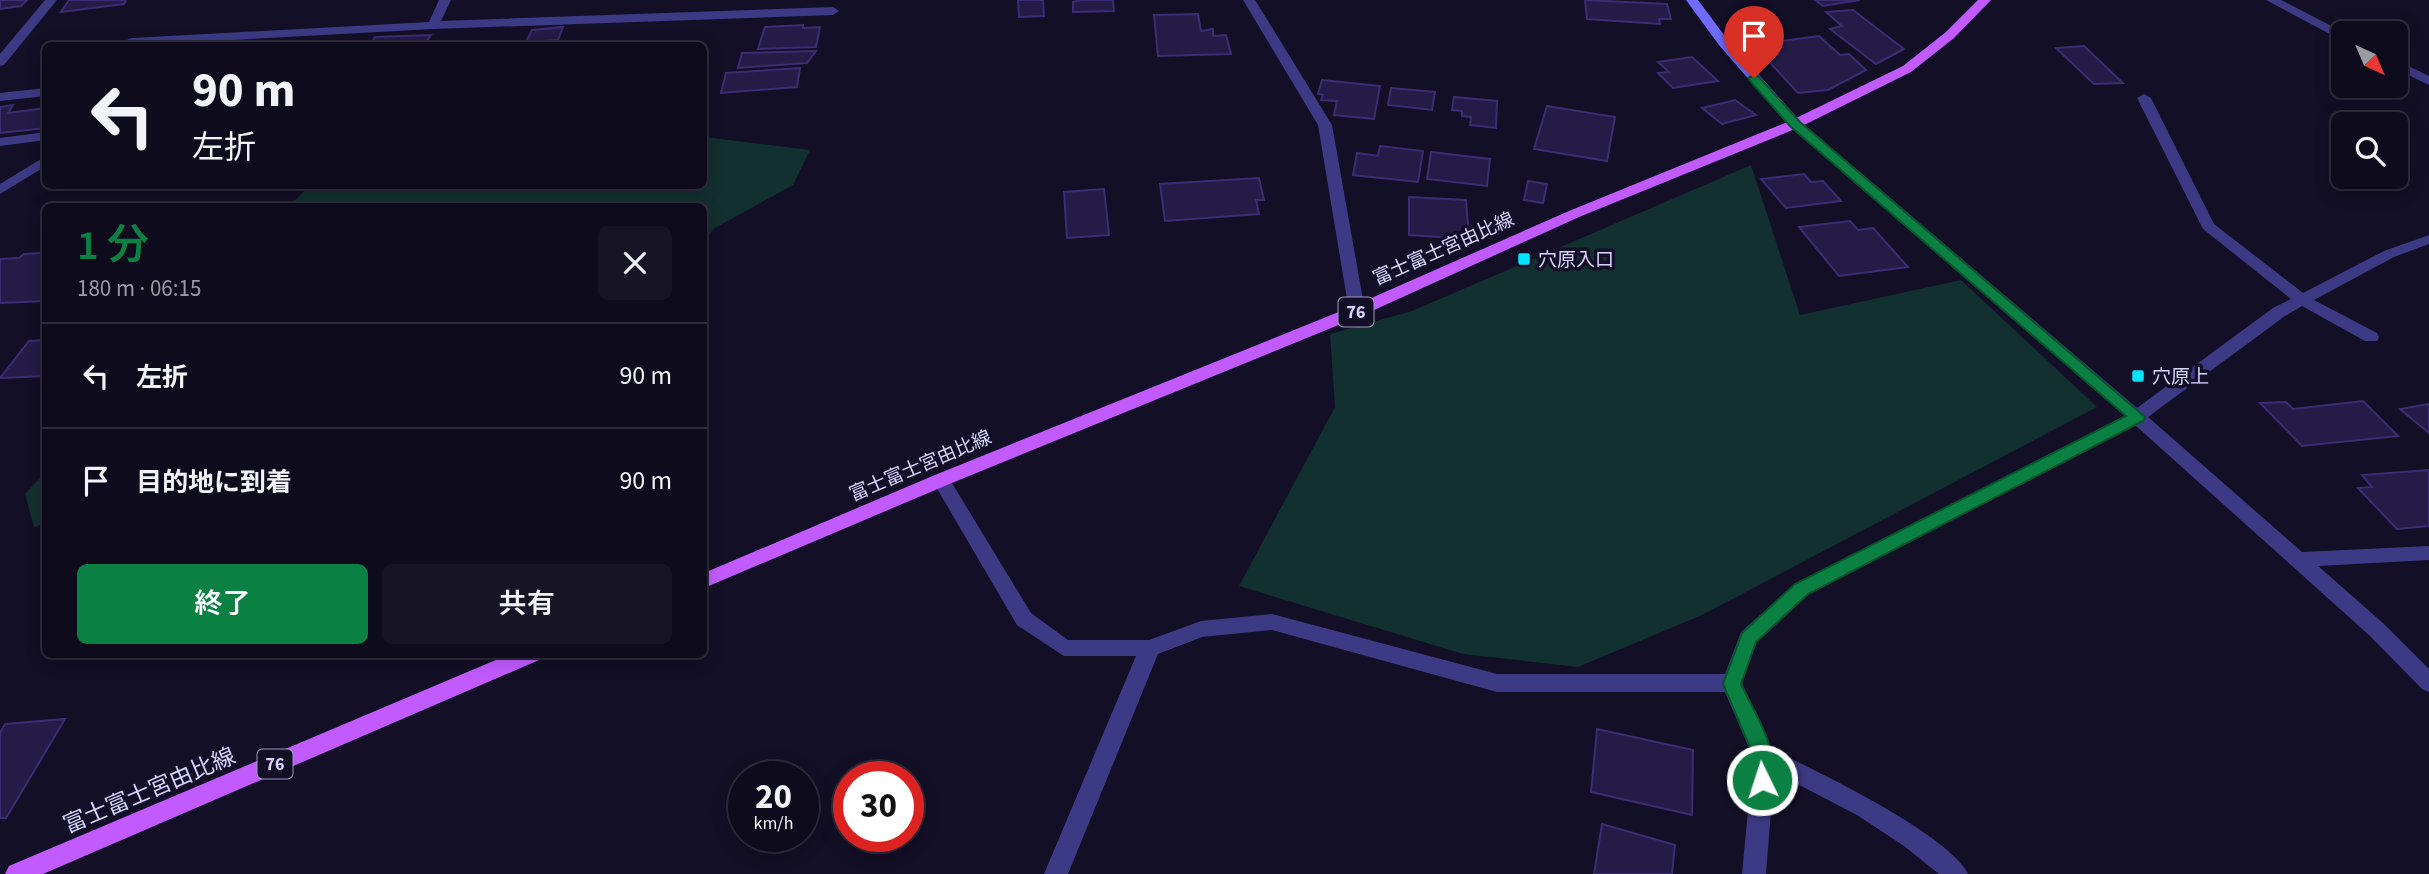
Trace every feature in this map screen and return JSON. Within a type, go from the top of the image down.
[{"type":"main road","name":"富士富士宮由比線","points":[[707,580],[941,480],[1356,312],[1574,214],[1796,124],[1908,69],[1950,36],[1985,0]]},
{"type":"main road","name":"富士富士宮由比線","points":[[17,874],[523,658]]},
{"type":"street","points":[[0,62],[51,0]]},
{"type":"street","points":[[433,25],[445,0]]},
{"type":"street","points":[[742,14],[744,0]]},
{"type":"street","points":[[1249,0],[1325,125],[1356,312]]},
{"type":"street","points":[[1692,0],[1723,42],[1796,124],[2137,417],[2377,630],[2429,683]]},
{"type":"street","points":[[2272,0],[2331,31]]},
{"type":"street","points":[[132,42],[433,25],[833,11]]},
{"type":"street","points":[[2408,70],[2429,81]]},
{"type":"street","points":[[0,97],[42,92]]},
{"type":"street","points":[[2144,98],[2208,226],[2302,300],[2371,337]]},
{"type":"street","points":[[0,142],[42,137]]},
{"type":"street","points":[[0,190],[42,163]]},
{"type":"street","points":[[1754,874],[1764,757],[1732,684],[1748,638],[1802,589],[2137,417],[2279,312],[2389,254],[2429,239]]},
{"type":"street","points":[[941,480],[1024,619],[1064,648],[1150,648],[1201,629],[1272,622],[1497,683],[1732,684]]},
{"type":"street","points":[[2298,560],[2429,554]]},
{"type":"street","points":[[1056,874],[1150,648]]},
{"type":"street","points":[[1764,757],[1830,787],[1923,844],[1956,874]]},
{"type":"green space","points":[[707,137],[810,150],[793,185],[715,228],[707,236],[707,203],[293,203],[306,189],[707,189]]},
{"type":"green space","points":[[1751,165],[1800,315],[1961,280],[2097,407],[1702,615],[1578,667],[1463,654],[1239,586],[1335,407],[1330,334],[1412,311]]},
{"type":"green space","points":[[42,476],[42,525],[34,527],[25,494]]},
{"type":"building","points":[[0,0],[27,0],[21,6],[0,9]]},
{"type":"building","points":[[69,0],[126,0],[124,4],[61,12]]},
{"type":"building","points":[[1018,0],[1043,0],[1044,16],[1019,17]]},
{"type":"building","points":[[1113,0],[1114,11],[1073,12],[1073,2]]},
{"type":"building","points":[[1585,0],[1667,4],[1671,19],[1659,19],[1660,24],[1587,19]]},
{"type":"building","points":[[1815,0],[1860,0],[1823,6]]},
{"type":"building","points":[[1853,10],[1904,49],[1876,64],[1830,29],[1842,26],[1826,12]]},
{"type":"building","points":[[1198,14],[1201,31],[1213,29],[1213,36],[1226,35],[1231,54],[1158,56],[1154,15]]},
{"type":"building","points":[[803,25],[803,28],[820,27],[816,47],[758,49],[765,27]]},
{"type":"building","points":[[563,27],[558,40],[526,42],[532,30]]},
{"type":"building","points":[[431,35],[426,42],[372,42],[375,37]]},
{"type":"building","points":[[1819,36],[1840,55],[1849,54],[1866,70],[1828,90],[1798,93],[1749,40],[1770,38],[1775,42]]},
{"type":"building","points":[[2084,46],[2123,83],[2094,84],[2056,48]]},
{"type":"building","points":[[816,51],[807,63],[738,68],[742,53]]},
{"type":"building","points":[[1692,57],[1718,81],[1673,88],[1658,73],[1669,72],[1658,62]]},
{"type":"building","points":[[800,68],[797,87],[721,93],[726,73]]},
{"type":"building","points":[[1322,80],[1380,86],[1374,119],[1334,115],[1337,101],[1321,100],[1323,95],[1318,94]]},
{"type":"building","points":[[1391,88],[1435,92],[1432,110],[1388,105]]},
{"type":"building","points":[[1454,97],[1497,101],[1496,128],[1470,125],[1471,117],[1462,116],[1462,111],[1452,110]]},
{"type":"building","points":[[1735,100],[1756,115],[1722,124],[1702,108]]},
{"type":"building","points":[[13,105],[8,113],[42,109],[42,128],[0,133],[0,107]]},
{"type":"building","points":[[1547,106],[1615,117],[1607,161],[1534,149]]},
{"type":"building","points":[[1380,146],[1423,151],[1418,182],[1353,175],[1357,153],[1378,156]]},
{"type":"building","points":[[1431,152],[1490,159],[1487,186],[1427,179]]},
{"type":"building","points":[[1804,174],[1811,182],[1823,181],[1841,201],[1786,208],[1761,179]]},
{"type":"building","points":[[1259,178],[1264,200],[1256,200],[1259,214],[1165,221],[1160,184]]},
{"type":"building","points":[[1528,181],[1547,184],[1543,203],[1524,200]]},
{"type":"building","points":[[1104,189],[1109,235],[1067,238],[1064,192]]},
{"type":"building","points":[[1409,197],[1466,200],[1469,239],[1409,235]]},
{"type":"building","points":[[1850,221],[1858,230],[1873,228],[1908,267],[1839,276],[1799,227]]},
{"type":"building","points":[[42,251],[42,301],[0,303],[0,259]]},
{"type":"building","points":[[42,340],[42,376],[0,378],[29,341]]},
{"type":"building","points":[[2363,401],[2398,436],[2302,446],[2260,403],[2286,402],[2293,409]]},
{"type":"building","points":[[2429,404],[2429,433],[2400,409]]},
{"type":"building","points":[[2429,470],[2429,526],[2397,529],[2358,488],[2372,487],[2362,475]]},
{"type":"building","points":[[65,719],[6,818],[0,818],[0,733],[5,724]]},
{"type":"building","points":[[1597,729],[1693,750],[1692,815],[1591,792]]},
{"type":"building","points":[[1602,824],[1675,845],[1672,874],[1594,874]]},
{"type":"place","name":"穴原入口","points":[[1524,259]]},
{"type":"place","name":"穴原上","points":[[2138,376]]},
{"type":"route","points":[[1754,78],[1796,124],[2137,417],[1802,589],[1748,638],[1732,684],[1764,757],[1762,780]]}]
